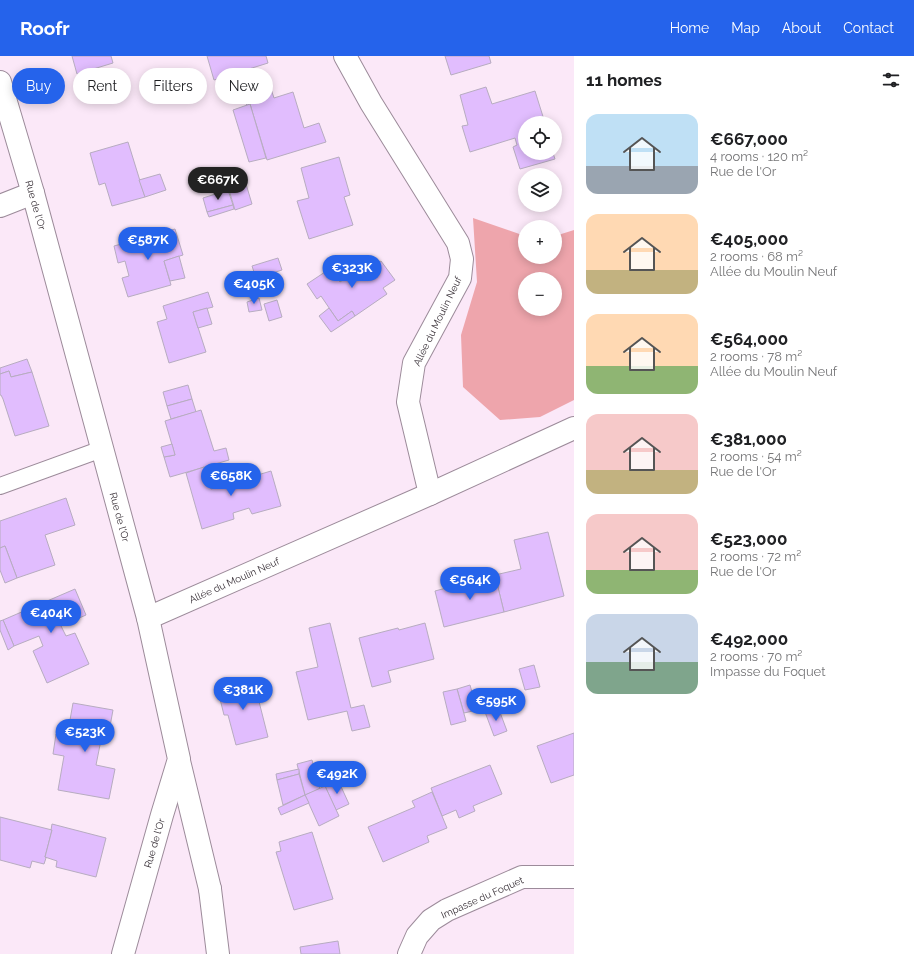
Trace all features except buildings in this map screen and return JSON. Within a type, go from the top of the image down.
[{"type":"street","name":"Allée du Moulin Neuf","points":[[345,56],[458,243],[462,259],[460,278],[414,363],[408,402],[430,494]]},
{"type":"street","name":"Rue de l'Or","points":[[0,82],[33,193],[148,618],[179,759],[124,954]]},
{"type":"street","points":[[0,206],[33,193]]},
{"type":"street","name":"Allée du Moulin Neuf","points":[[148,618],[430,494],[574,428]]},
{"type":"street","points":[[179,759],[210,889],[218,954]]},
{"type":"street","name":"Impasse du Foquet","points":[[409,954],[417,936],[431,920],[447,910],[522,877],[574,877]]},
{"type":"lane","points":[[0,486],[102,449]]},
{"type":"shaded area","points":[[473,218],[518,234],[518,264],[562,264],[562,234],[574,230],[574,400],[540,417],[500,420],[463,387],[461,335],[477,282]]}]
